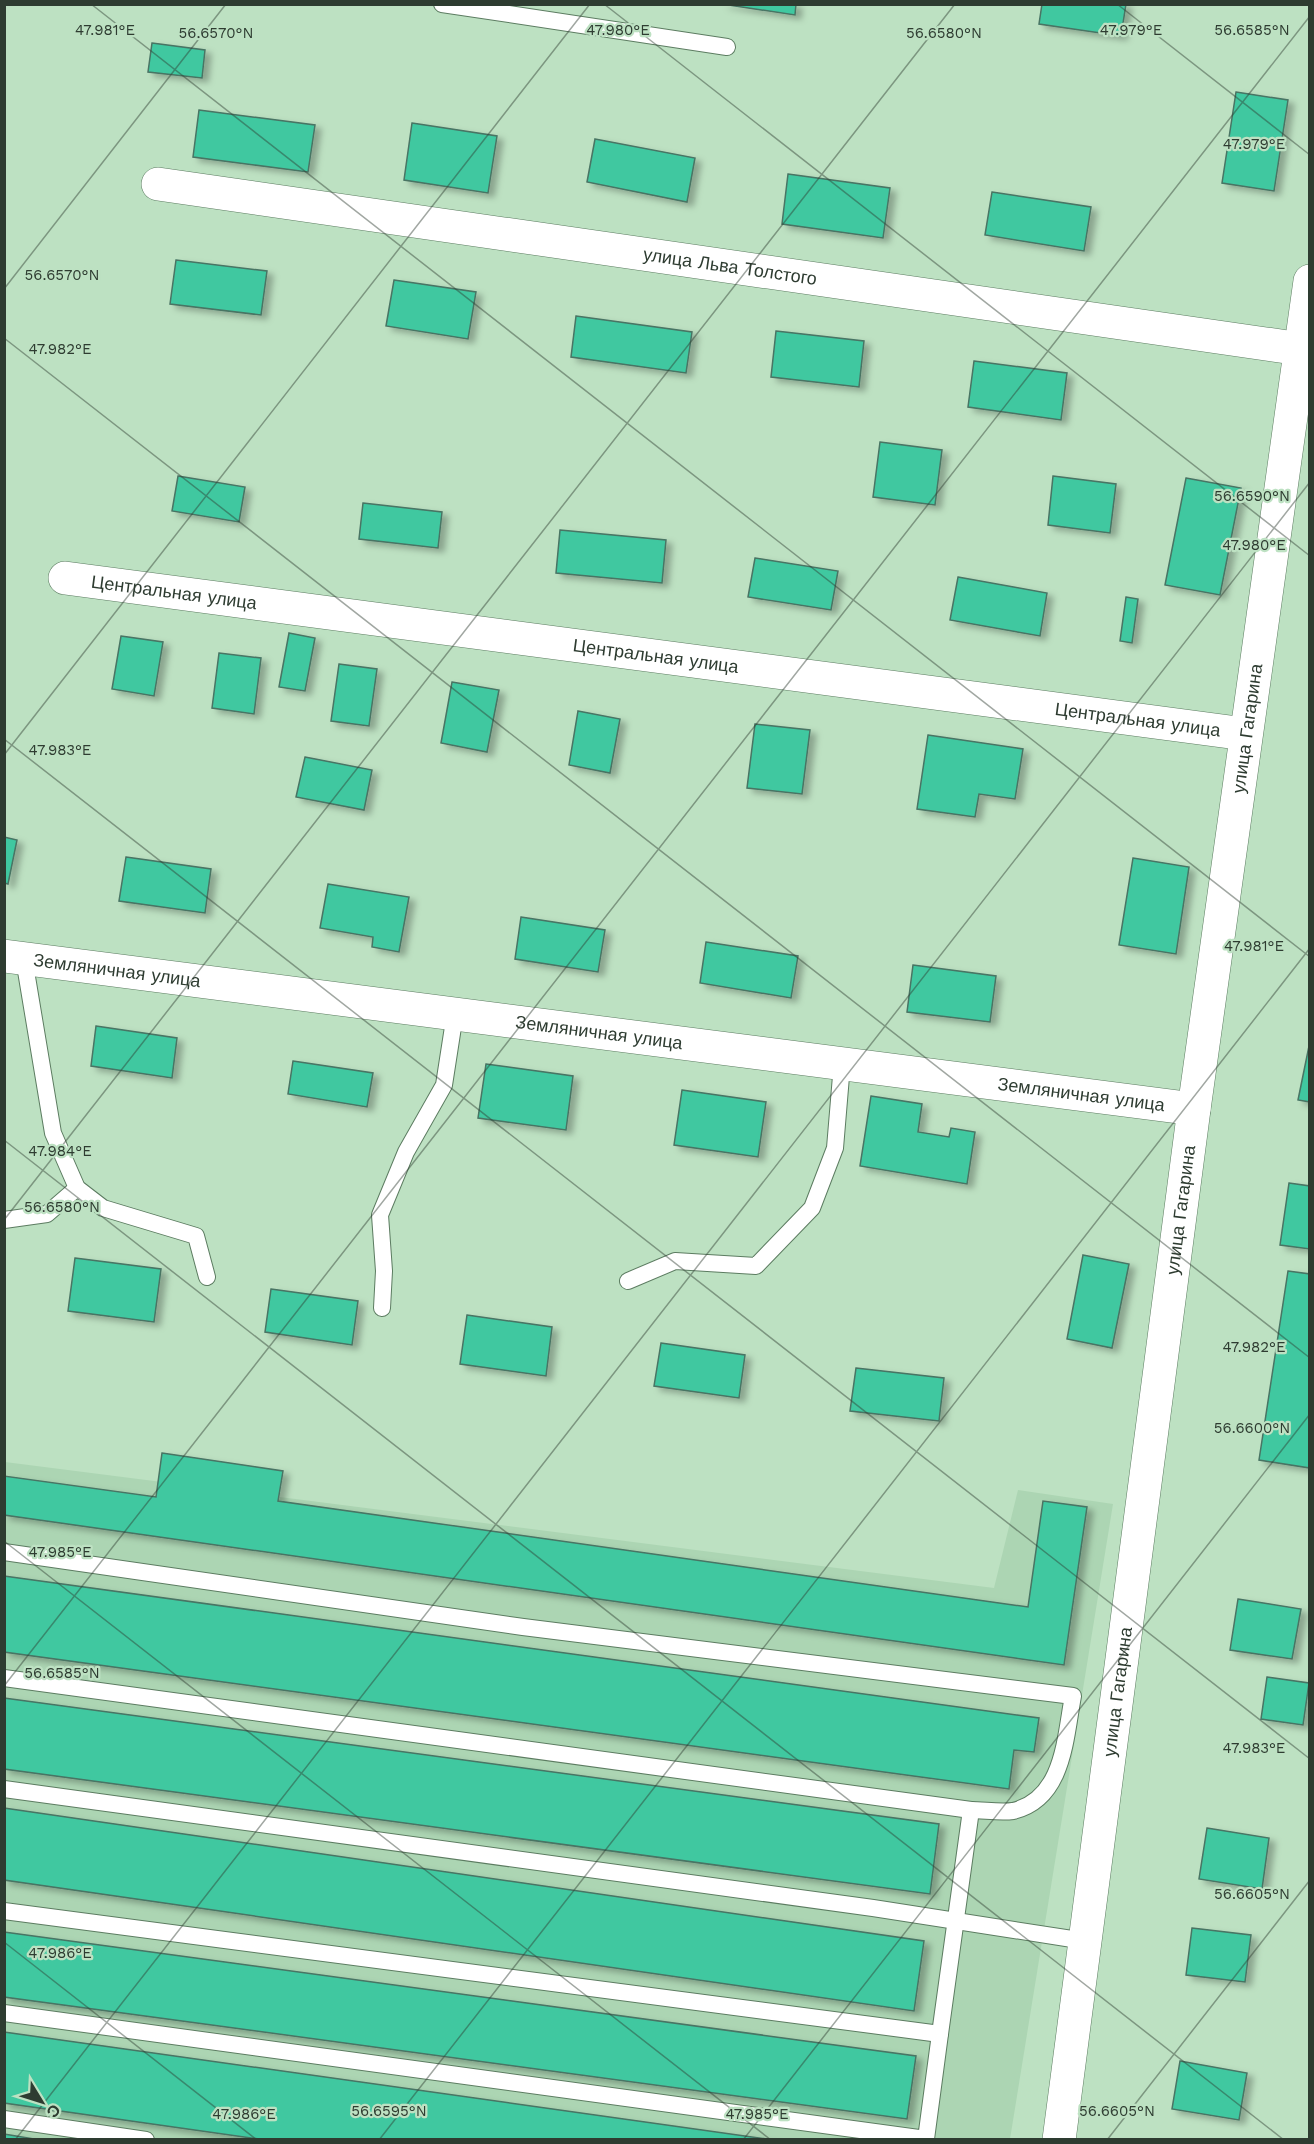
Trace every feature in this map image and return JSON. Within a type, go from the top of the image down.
[{"type":"street","name":"улица Льва Толстого","points":[[158,184],[1301,349]]},
{"type":"street","name":"улица Гагарина","points":[[1059,2139],[1194,1109],[1310,281]]},
{"type":"street","name":"Центральная улица","points":[[65,578],[1245,734]]},
{"type":"street","name":"Земляничная улица","points":[[14,958],[1194,1109]]},
{"type":"lane","points":[[442,4],[727,47]]},
{"type":"lane","points":[[14,958],[53,1133],[77,1188],[103,1208],[196,1236],[207,1277]]},
{"type":"lane","points":[[382,1308],[384,1271],[380,1215],[406,1152],[444,1085],[455,1014]]},
{"type":"lane","points":[[628,1281],[675,1261],[756,1266],[812,1208],[836,1148],[842,1064]]},
{"type":"lane","points":[[4,1220],[47,1214],[77,1188]]},
{"type":"lane","points":[[4,1552],[523,1627],[1073,1696],[1058,1775],[1038,1798],[1013,1810],[971,1810],[4,1678]]},
{"type":"lane","points":[[4,1789],[956,1921],[1085,1941]]},
{"type":"lane","points":[[4,2013],[927,2139],[971,1810]]},
{"type":"lane","points":[[4,1911],[940,2034]]},
{"type":"lane","points":[[4,2119],[146,2139]]},
{"type":"shaded area","points":[[5,1462],[994,1588],[1018,1490],[1113,1504],[1010,2139],[5,2140]]},
{"type":"building","points":[[722,4],[796,4],[795,15]]},
{"type":"building","points":[[1042,4],[1126,4],[1121,36],[1039,24]]},
{"type":"building","points":[[152,43],[205,50],[202,78],[148,72]]},
{"type":"building","points":[[1236,92],[1288,100],[1274,191],[1222,183]]},
{"type":"building","points":[[199,110],[315,125],[308,172],[193,157]]},
{"type":"building","points":[[412,123],[497,136],[488,193],[404,180]]},
{"type":"building","points":[[595,139],[695,158],[687,202],[587,182]]},
{"type":"building","points":[[788,174],[890,188],[883,238],[782,224]]},
{"type":"building","points":[[992,192],[1091,207],[1084,251],[985,235]]},
{"type":"building","points":[[176,260],[267,271],[261,315],[170,304]]},
{"type":"building","points":[[394,280],[476,292],[468,339],[386,326]]},
{"type":"building","points":[[576,316],[692,332],[686,373],[571,357]]},
{"type":"building","points":[[776,331],[864,341],[859,387],[771,377]]},
{"type":"building","points":[[974,361],[1067,373],[1061,420],[968,407]]},
{"type":"building","points":[[880,442],[942,450],[935,505],[873,497]]},
{"type":"building","points":[[178,476],[245,487],[239,522],[172,511]]},
{"type":"building","points":[[1053,476],[1116,484],[1110,533],[1048,525]]},
{"type":"building","points":[[1186,478],[1241,488],[1220,595],[1165,585]]},
{"type":"building","points":[[363,503],[442,512],[438,548],[359,539]]},
{"type":"building","points":[[560,530],[666,540],[662,583],[556,573]]},
{"type":"building","points":[[755,558],[838,571],[831,610],[748,597]]},
{"type":"building","points":[[958,577],[1047,593],[1040,636],[950,620]]},
{"type":"building","points":[[1126,597],[1138,599],[1132,643],[1120,641]]},
{"type":"building","points":[[289,633],[315,638],[305,691],[279,687]]},
{"type":"building","points":[[121,636],[163,642],[154,696],[112,689]]},
{"type":"building","points":[[219,653],[261,658],[254,714],[212,708]]},
{"type":"building","points":[[339,664],[377,669],[369,726],[331,721]]},
{"type":"building","points":[[452,682],[499,690],[487,752],[441,743]]},
{"type":"building","points":[[578,711],[620,719],[610,773],[569,765]]},
{"type":"building","points":[[755,724],[810,730],[802,794],[747,788]]},
{"type":"building","points":[[928,735],[1023,749],[1015,799],[979,794],[975,817],[917,809]]},
{"type":"building","points":[[305,757],[372,770],[364,810],[296,797]]},
{"type":"building","points":[[4,837],[17,840],[8,884],[4,883]]},
{"type":"building","points":[[126,857],[211,869],[205,913],[119,901]]},
{"type":"building","points":[[1133,858],[1189,867],[1176,954],[1119,945]]},
{"type":"building","points":[[328,884],[409,897],[399,952],[372,947],[373,937],[320,928]]},
{"type":"building","points":[[521,917],[605,930],[598,972],[515,959]]},
{"type":"building","points":[[706,942],[798,956],[791,998],[700,983]]},
{"type":"building","points":[[913,965],[996,976],[990,1022],[907,1012]]},
{"type":"building","points":[[96,1026],[177,1038],[172,1078],[91,1066]]},
{"type":"building","points":[[1310,1046],[1310,1102],[1298,1100]]},
{"type":"building","points":[[293,1061],[373,1073],[367,1107],[288,1094]]},
{"type":"building","points":[[486,1064],[573,1076],[566,1130],[478,1118]]},
{"type":"building","points":[[682,1090],[766,1102],[758,1157],[674,1145]]},
{"type":"building","points":[[871,1096],[922,1104],[918,1132],[949,1137],[951,1128],[975,1132],[967,1184],[860,1166]]},
{"type":"building","points":[[1289,1183],[1310,1186],[1310,1249],[1280,1245]]},
{"type":"building","points":[[1083,1255],[1129,1264],[1112,1348],[1067,1339]]},
{"type":"building","points":[[75,1258],[161,1269],[154,1322],[68,1311]]},
{"type":"building","points":[[1288,1271],[1310,1274],[1310,1468],[1259,1460]]},
{"type":"building","points":[[271,1289],[358,1301],[352,1345],[265,1332]]},
{"type":"building","points":[[467,1315],[552,1327],[546,1376],[460,1364]]},
{"type":"building","points":[[661,1343],[745,1355],[739,1398],[654,1386]]},
{"type":"building","points":[[856,1368],[944,1378],[939,1421],[850,1411]]},
{"type":"building","points":[[162,1453],[283,1471],[278,1501],[1028,1607],[1043,1501],[1087,1507],[1064,1665],[4,1515],[4,1476],[156,1497]]},
{"type":"building","points":[[4,1576],[1039,1718],[1034,1752],[1014,1750],[1009,1789],[4,1652]]},
{"type":"building","points":[[1238,1599],[1301,1609],[1292,1659],[1230,1650]]},
{"type":"building","points":[[1267,1677],[1309,1683],[1303,1725],[1261,1719]]},
{"type":"building","points":[[4,1698],[939,1824],[930,1894],[4,1769]]},
{"type":"building","points":[[4,1808],[924,1941],[914,2011],[4,1880]]},
{"type":"building","points":[[1207,1828],[1269,1838],[1262,1889],[1199,1879]]},
{"type":"building","points":[[1192,1928],[1251,1935],[1245,1982],[1186,1975]]},
{"type":"building","points":[[4,1932],[916,2056],[907,2119],[4,1997]]},
{"type":"building","points":[[4,2032],[774,2140],[266,2140],[4,2103]]},
{"type":"building","points":[[1180,2061],[1247,2073],[1239,2120],[1172,2109]]},
{"type":"building","points":[[4,2134],[40,2140],[4,2140]]}]
